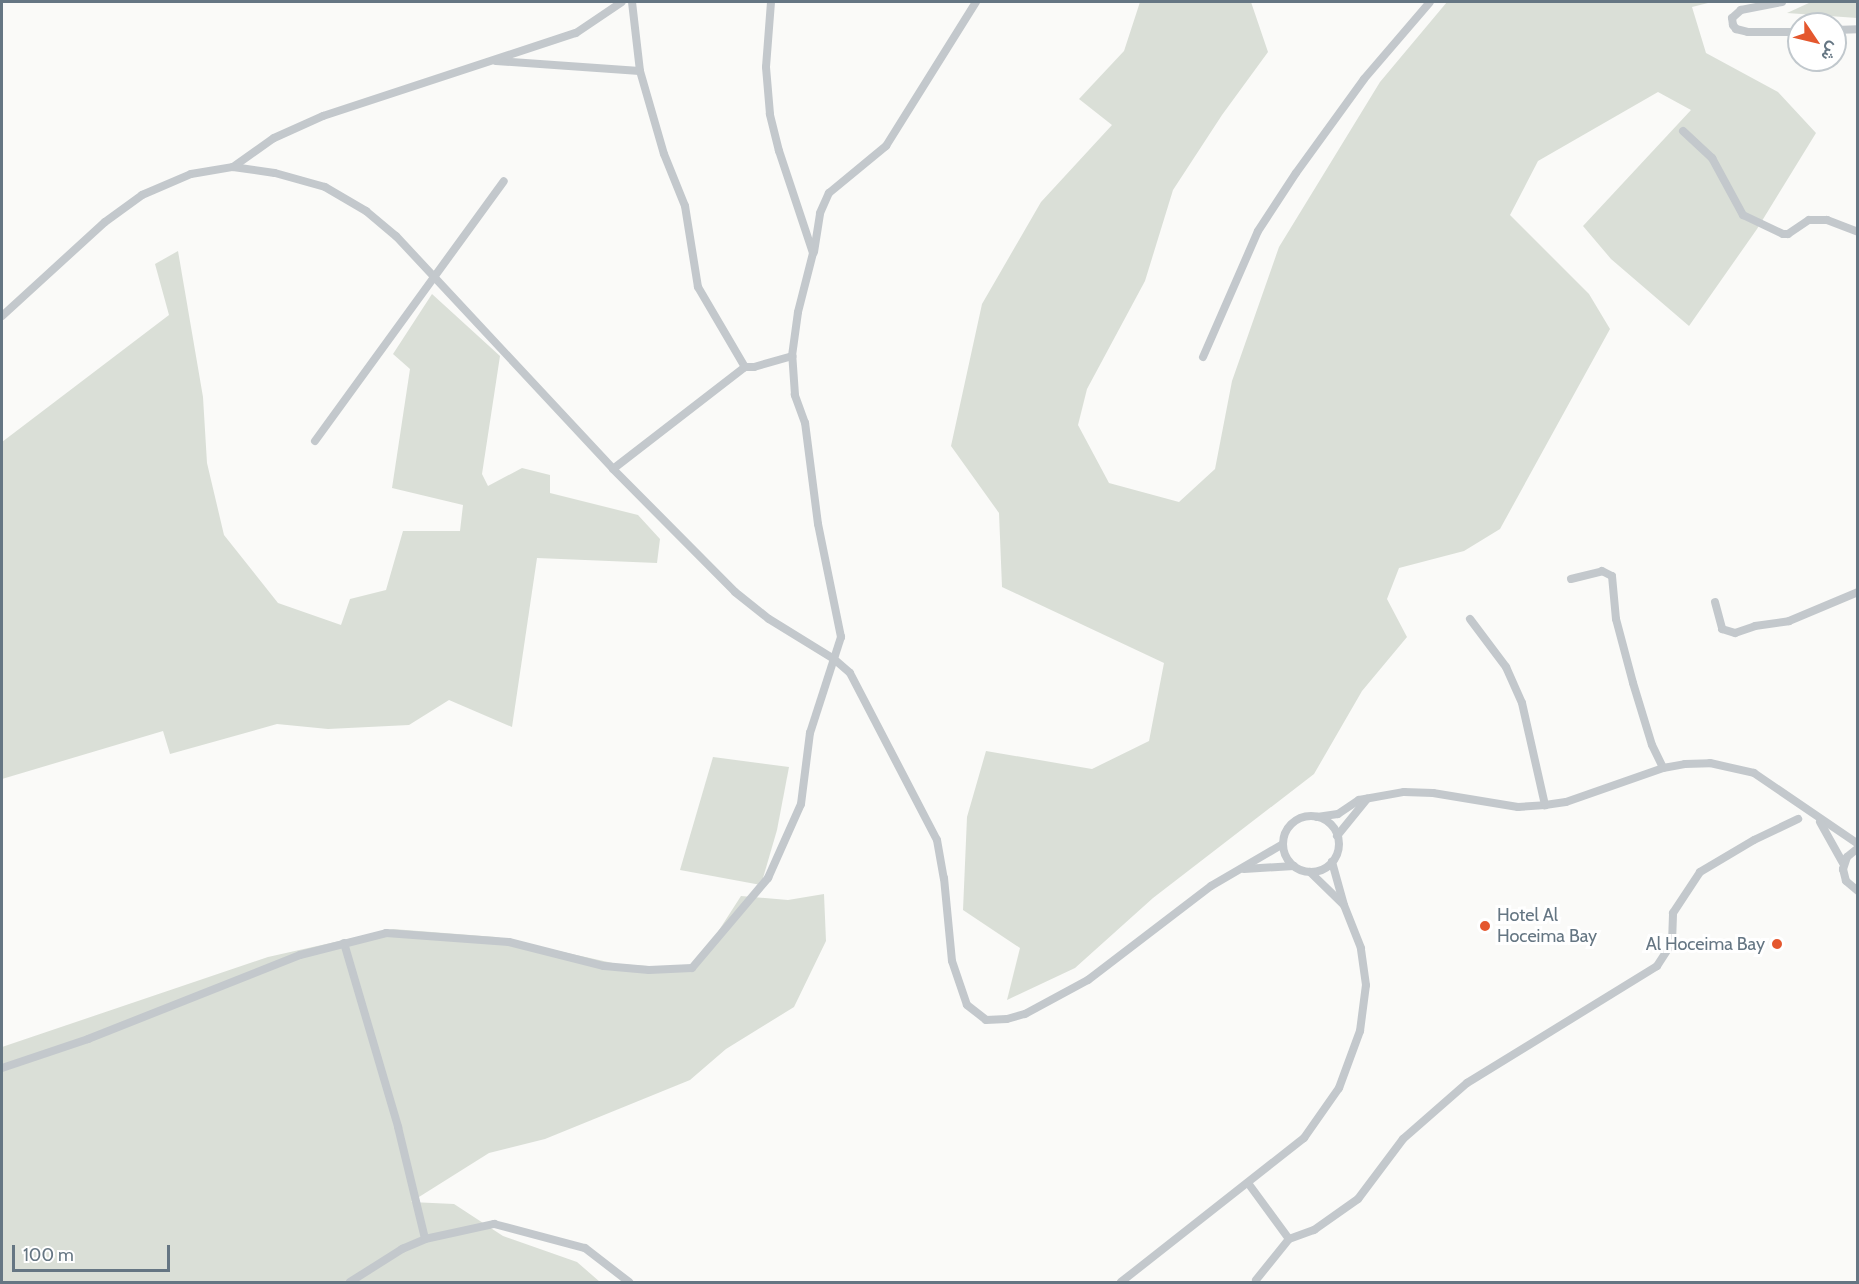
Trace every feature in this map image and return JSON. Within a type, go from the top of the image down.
[{"type":"street","points":[[233,167],[274,138],[323,116],[576,33],[622,2]]},
{"type":"street","points":[[632,2],[640,71],[664,154],[685,206],[699,287],[707,306],[745,367]]},
{"type":"street","points":[[771,2],[766,67],[770,114],[779,151],[813,253]]},
{"type":"street","points":[[2,1068],[88,1039],[300,955],[386,933],[509,942],[604,966],[649,970],[693,968],[768,878],[801,804],[810,733],[841,637],[818,524],[805,423],[795,395],[792,356],[798,312],[813,253],[820,213],[829,193],[886,146],[976,2]]},
{"type":"street","points":[[1203,357],[1258,231],[1296,173],[1364,79],[1430,2]]},
{"type":"street","points":[[1782,2],[1741,10],[1732,18],[1734,27],[1748,32],[1787,32]]},
{"type":"street","points":[[490,61],[640,71]]},
{"type":"street","points":[[1683,131],[1712,158],[1743,215],[1783,234],[1788,234],[1809,220],[1827,220],[1857,232]]},
{"type":"street","points":[[2,316],[105,222],[142,195],[191,174],[233,167],[275,173],[325,187],[366,211],[396,236],[613,469],[735,592],[769,618],[834,659],[850,673],[937,840],[944,878],[952,961],[968,1005],[986,1020],[1007,1019],[1025,1014],[1089,980],[1211,886],[1283,844]]},
{"type":"street","points":[[315,441],[504,181]]},
{"type":"street","points":[[613,469],[745,367],[754,367],[792,356]]},
{"type":"street","points":[[1570,579],[1602,571],[1612,576],[1616,620],[1652,745],[1663,768]]},
{"type":"street","points":[[1715,602],[1722,628],[1735,633],[1755,626],[1790,621],[1857,592]]},
{"type":"street","points":[[1470,619],[1506,667],[1522,703],[1545,805]]},
{"type":"street","points":[[1293,866],[1285,856],[1283,844],[1286,832],[1294,822],[1305,817],[1338,814],[1359,800],[1389,793],[1419,792],[1518,807],[1545,805],[1566,802],[1663,768],[1710,763],[1754,773],[1857,846],[1849,854],[1844,865]]},
{"type":"street","points":[[1337,836],[1367,799]]},
{"type":"street","points":[[1310,872],[1322,869],[1332,862],[1337,852],[1337,836],[1331,825],[1317,817]]},
{"type":"street","points":[[1256,1280],[1289,1239],[1314,1230],[1358,1199],[1403,1139],[1467,1083],[1657,966],[1672,943],[1673,913],[1700,872],[1754,840],[1798,819]]},
{"type":"street","points":[[1818,819],[1844,865],[1846,881],[1857,891]]},
{"type":"street","points":[[1121,1282],[1304,1138],[1339,1088],[1360,1031],[1366,985],[1360,948],[1344,905],[1332,862]]},
{"type":"street","points":[[1238,870],[1293,866],[1310,872],[1344,905]]},
{"type":"street","points":[[344,943],[398,1127],[425,1239]]},
{"type":"street","points":[[1248,1183],[1289,1239]]},
{"type":"street","points":[[350,1282],[402,1249],[425,1239],[494,1224],[585,1248],[629,1282]]},
{"type":"shaded area","points":[[1140,2],[1251,2],[1268,52],[1222,115],[1173,190],[1145,281],[1087,389],[1078,425],[1109,483],[1179,502],[1215,469],[1232,381],[1279,247],[1380,82],[1447,2],[1712,2],[1692,7],[1706,53],[1778,92],[1816,133],[1757,229],[1689,326],[1611,259],[1583,226],[1691,110],[1658,92],[1538,161],[1510,215],[1589,294],[1610,329],[1500,529],[1464,551],[1399,568],[1387,599],[1407,637],[1362,691],[1314,774],[1153,898],[1075,968],[1007,1000],[1020,948],[963,910],[967,817],[986,751],[1092,769],[1149,741],[1164,663],[1002,587],[999,513],[951,446],[982,304],[1041,202],[1112,125],[1079,99],[1124,51]]},
{"type":"shaded area","points":[[1811,2],[1857,2],[1857,18],[1847,17],[1847,12],[1789,12]]},
{"type":"shaded area","points":[[178,251],[203,397],[207,463],[224,535],[278,603],[341,625],[350,599],[386,590],[403,531],[460,531],[463,505],[392,488],[410,369],[393,354],[432,294],[500,356],[482,474],[488,486],[522,468],[550,475],[550,493],[638,515],[660,539],[657,563],[537,558],[512,727],[449,700],[409,725],[328,729],[277,724],[170,754],[163,731],[2,779],[2,442],[169,315],[155,264]]},
{"type":"shaded area","points":[[713,757],[789,767],[777,830],[761,885],[680,870]]},
{"type":"shaded area","points":[[824,894],[826,941],[794,1007],[726,1049],[690,1080],[545,1139],[489,1153],[411,1202],[454,1204],[503,1236],[577,1262],[600,1282],[2,1282],[2,1047],[268,957],[393,929],[496,937],[617,964],[694,969],[741,896],[788,900]]},
{"type":"place","name":"Hotel Al Hoceima Bay","points":[[1485,926]]},
{"type":"place","name":"Al Hoceima Bay","points":[[1777,944]]}]
